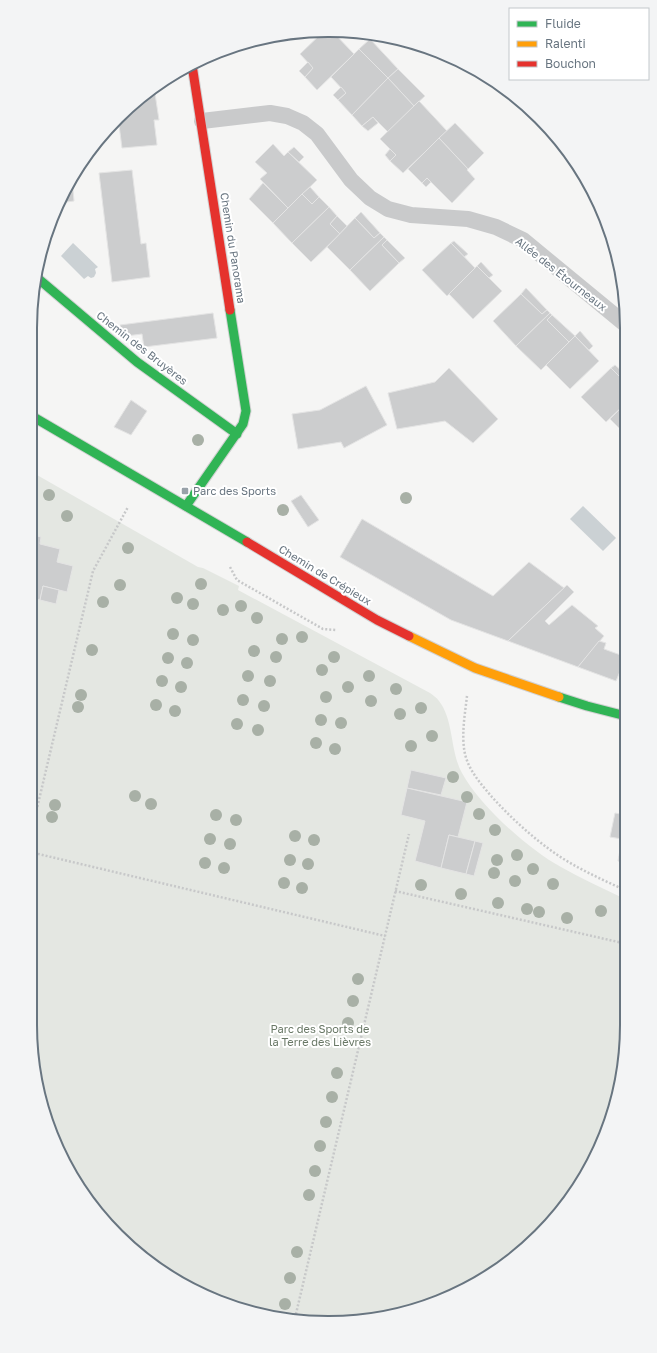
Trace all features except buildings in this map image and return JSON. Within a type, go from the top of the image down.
[{"type":"street","name":"Chemin du Panorama","points":[[186,506],[237,434],[243,424],[246,411],[193,71]]},
{"type":"street","name":"Chemin des Bruyères","points":[[41,281],[137,362],[237,434]]},
{"type":"street","name":"Chemin de Crépieux","points":[[37,419],[377,620],[475,668],[587,706],[620,714]]},
{"type":"lane","name":"Allée des Étourneaux","points":[[202,121],[270,113],[287,116],[303,123],[317,134],[351,180],[370,198],[388,209],[411,215],[468,219],[496,227],[523,240],[620,320]]},
{"type":"path","points":[[37,808],[93,571],[129,505]]},
{"type":"path","points":[[475,668],[468,686],[464,737],[465,753],[469,766],[478,781],[498,804],[557,855],[620,888]]},
{"type":"path","points":[[296,1314],[409,834]]},
{"type":"path","points":[[37,854],[385,936]]},
{"type":"path","points":[[395,891],[620,942]]},
{"type":"green space","name":"Parc des Sports de la Terre des Lièvres","points":[[37,475],[198,567],[239,586],[238,590],[430,693],[439,701],[444,709],[450,727],[458,765],[470,786],[480,799],[506,826],[534,850],[577,876],[620,897],[620,1024],[618,1063],[605,1118],[581,1170],[560,1202],[548,1217],[521,1244],[506,1256],[474,1277],[422,1301],[367,1314],[328,1316],[290,1314],[235,1301],[183,1277],[151,1256],[122,1231],[109,1217],[97,1202],[76,1170],[52,1118],[39,1063],[37,1024]]},
{"type":"shaded area","points":[[73,243],[98,267],[95,269],[96,273],[94,277],[91,278],[88,276],[84,279],[61,256]]},
{"type":"shaded area","points":[[583,506],[616,538],[603,551],[570,519]]},
{"type":"traffic: fast","points":[[41,281],[137,362],[237,434]]},
{"type":"traffic: fast","points":[[186,506],[243,424],[246,411],[230,310]]},
{"type":"traffic: fast","points":[[37,419],[247,542]]},
{"type":"traffic: fast","points":[[559,697],[620,714]]},
{"type":"traffic: slow","points":[[409,636],[475,668],[559,697]]},
{"type":"traffic: jam","points":[[193,71],[230,310]]},
{"type":"traffic: jam","points":[[247,542],[377,620],[409,636]]},
{"type":"place","name":"Parc des Sports","points":[[185,491]]}]
